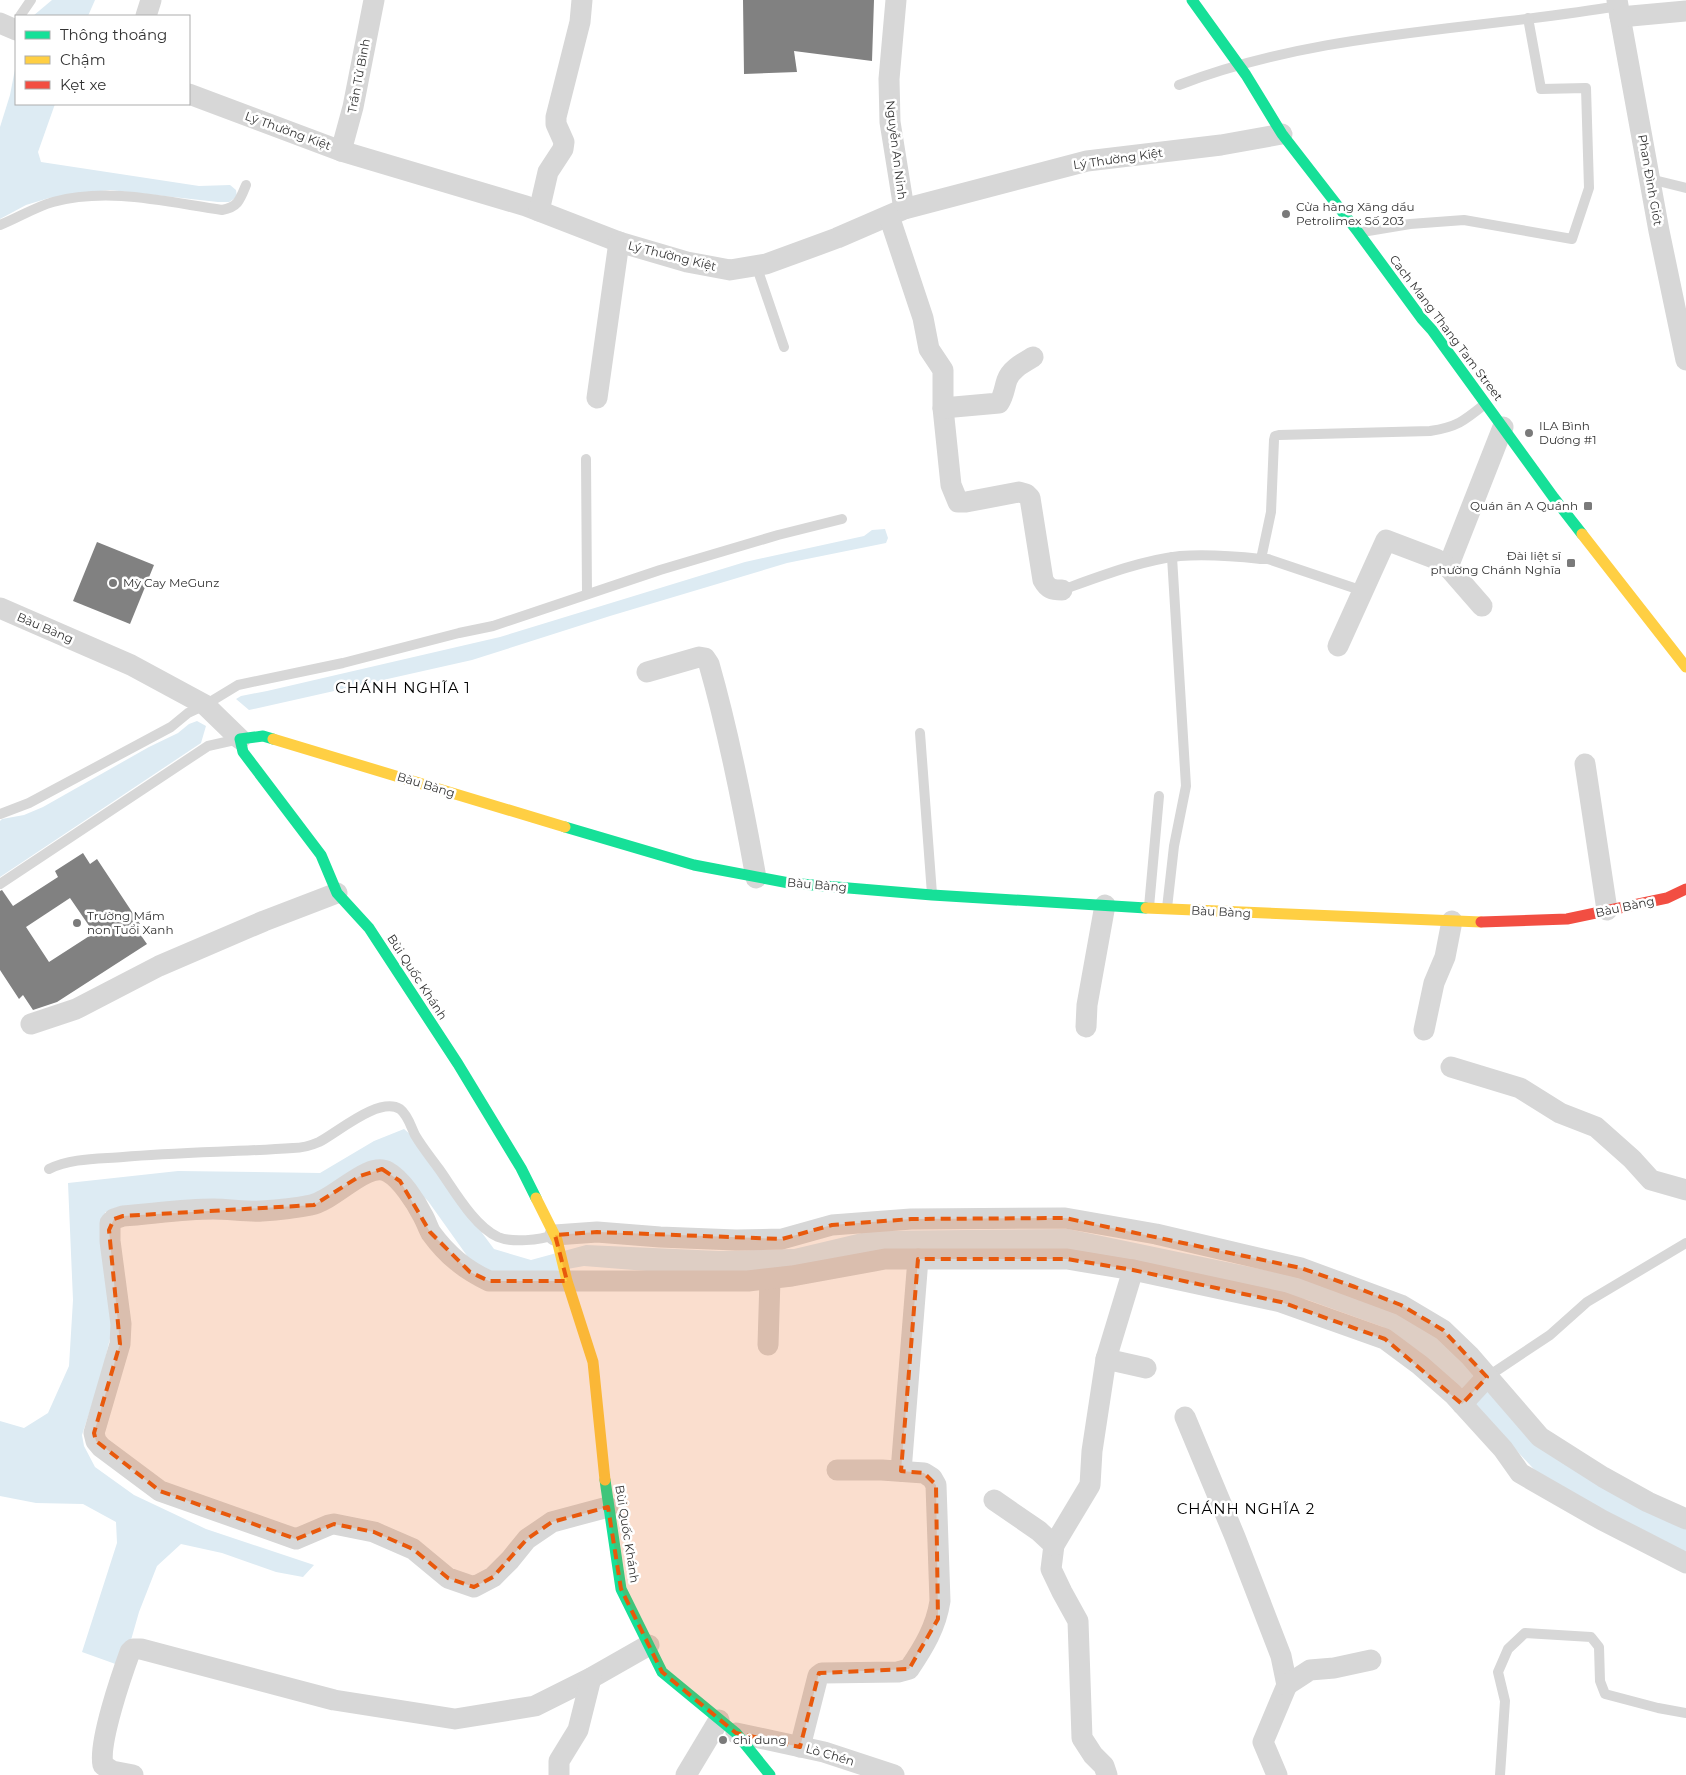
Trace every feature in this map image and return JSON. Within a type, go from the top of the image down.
[{"type":"street","points":[[146,15],[151,0]]},
{"type":"street","name":"Trần Tử Bình","points":[[341,151],[353,107],[374,0]]},
{"type":"street","points":[[539,211],[548,172],[563,149],[564,142],[556,124],[556,117],[580,22],[582,0]]},
{"type":"street","name":"Nguyễn An Ninh","points":[[896,0],[888,79],[896,213],[929,348],[943,370],[943,408],[951,485],[958,502],[1019,492],[1026,494],[1030,498],[1043,580],[1047,587],[1053,590],[1062,590]]},
{"type":"street","name":"Cach Mang Thang Tam Street","points":[[1192,0],[1239,65],[1282,134],[1486,403],[1554,498],[1685,663]]},
{"type":"street","points":[[1618,8],[1686,11]]},
{"type":"street","name":"Phan Đình Giót","points":[[1618,8],[1686,360]]},
{"type":"street","name":"Lý Thường Kiệt","points":[[190,94],[341,151],[526,206],[619,242],[687,262],[730,270],[766,264],[837,238],[896,213],[1087,161],[1221,145],[1282,134]]},
{"type":"street","points":[[597,398],[619,242]]},
{"type":"street","points":[[943,408],[999,403],[1004,395],[1008,379],[1018,366],[1034,357]]},
{"type":"street","points":[[1448,567],[1503,427]]},
{"type":"street","points":[[1338,646],[1386,540],[1436,559],[1448,567],[1482,606]]},
{"type":"street","name":"Bàu Bàng","points":[[0,608],[131,665],[205,705],[240,739],[263,736],[685,862],[756,878],[788,883],[932,895],[1167,909],[1490,922],[1567,919],[1667,898],[1686,889]]},
{"type":"street","points":[[647,672],[699,657],[704,658],[709,664],[725,719],[756,878]]},
{"type":"street","name":"Bùi Quốc Khánh","points":[[240,739],[243,752],[321,855],[337,893],[369,928],[458,1064],[522,1168],[556,1237],[566,1278],[593,1362],[608,1508],[621,1589],[662,1672],[736,1733],[770,1775]]},
{"type":"street","points":[[1585,764],[1608,910]]},
{"type":"street","points":[[30,1024],[76,1008],[158,966],[246,928],[337,893]]},
{"type":"street","points":[[1086,1027],[1087,1005],[1105,905]]},
{"type":"street","points":[[1424,1030],[1434,983],[1445,957],[1452,921]]},
{"type":"street","points":[[1452,1067],[1520,1088],[1560,1113],[1596,1127],[1632,1159],[1651,1180],[1686,1190]]},
{"type":"street","points":[[608,1508],[552,1522],[527,1538],[510,1560],[493,1577],[474,1587],[448,1578],[413,1549],[374,1532],[334,1524],[296,1539],[160,1491],[101,1447],[96,1441],[94,1433],[120,1344],[121,1324],[109,1230],[110,1223],[122,1216],[212,1209],[262,1211],[314,1205],[329,1199],[360,1176],[382,1169],[400,1181],[422,1214],[430,1232],[456,1261],[470,1272],[489,1281],[566,1278],[748,1281],[770,1279],[885,1259],[1067,1259],[1133,1270],[1281,1302],[1385,1340],[1420,1365],[1462,1404],[1503,1448],[1520,1473],[1602,1520],[1686,1564]]},
{"type":"street","points":[[556,1237],[598,1232],[679,1238],[782,1239],[832,1225],[911,1219],[1066,1218],[1156,1234],[1301,1268],[1401,1305],[1443,1330],[1470,1356],[1540,1437],[1603,1477],[1686,1520]]},
{"type":"street","points":[[902,1471],[918,1258]]},
{"type":"street","points":[[1107,1775],[1104,1766],[1093,1755],[1082,1738],[1078,1621],[1051,1569],[1054,1544],[1090,1485],[1092,1451],[1106,1359],[1133,1270]]},
{"type":"street","points":[[768,1345],[770,1279]]},
{"type":"street","points":[[1106,1359],[1146,1368]]},
{"type":"street","points":[[1462,1404],[1487,1377]]},
{"type":"street","points":[[1185,1417],[1235,1537],[1281,1656],[1287,1685]]},
{"type":"street","points":[[800,1747],[818,1676],[822,1673],[898,1672],[909,1669],[926,1643],[938,1619],[940,1601],[936,1485],[932,1478],[924,1473],[902,1471],[837,1470]]},
{"type":"street","points":[[994,1500],[1039,1531],[1054,1544]]},
{"type":"street","points":[[133,1775],[112,1770],[103,1765],[102,1759],[104,1740],[120,1681],[130,1652],[133,1649],[141,1649],[334,1700],[455,1719],[535,1706],[591,1678],[649,1645]]},
{"type":"street","points":[[1277,1775],[1263,1742],[1287,1685],[1310,1670],[1334,1668],[1371,1660]]},
{"type":"street","points":[[559,1775],[560,1761],[578,1730],[591,1678]]},
{"type":"street","points":[[686,1775],[720,1720]]},
{"type":"street","name":"Lò Chén","points":[[736,1733],[824,1752],[894,1775]]},
{"type":"lane","points":[[20,15],[31,0]]},
{"type":"lane","points":[[1178,85],[1239,65],[1301,49],[1394,34],[1618,8]]},
{"type":"lane","points":[[1358,232],[1410,224],[1464,220],[1572,239],[1589,188],[1586,88],[1541,89],[1528,18]]},
{"type":"lane","points":[[1650,179],[1686,188]]},
{"type":"lane","points":[[0,225],[52,203],[88,195],[120,195],[222,210],[231,208],[240,200],[246,185]]},
{"type":"lane","points":[[756,266],[784,347]]},
{"type":"lane","points":[[1261,558],[1271,512],[1275,436],[1430,432],[1461,423],[1486,403]]},
{"type":"lane","points":[[586,459],[587,594]]},
{"type":"lane","points":[[0,814],[28,803],[171,727],[188,713],[238,686],[343,663],[459,633],[494,626],[660,570],[778,535],[842,519]]},
{"type":"lane","points":[[1062,590],[1102,576],[1172,557],[1214,555],[1268,559],[1363,591]]},
{"type":"lane","points":[[1167,909],[1174,846],[1186,786],[1172,557]]},
{"type":"lane","points":[[920,734],[932,895]]},
{"type":"lane","points":[[0,884],[208,746],[240,739]]},
{"type":"lane","points":[[1149,908],[1158,796]]},
{"type":"lane","points":[[49,1169],[60,1164],[107,1158],[306,1147],[321,1141],[347,1124],[376,1109],[389,1107],[400,1109],[415,1135],[476,1220],[498,1237],[517,1240],[556,1237]]},
{"type":"lane","points":[[1487,1377],[1550,1335],[1587,1302],[1686,1243]]},
{"type":"lane","points":[[1500,1775],[1504,1702],[1498,1672],[1508,1649],[1525,1633],[1591,1638],[1599,1647],[1600,1681],[1604,1694],[1658,1708],[1686,1712]]},
{"type":"highlighted area","points":[[382,1169],[400,1181],[430,1232],[470,1272],[489,1281],[567,1281],[555,1235],[597,1232],[782,1239],[832,1225],[911,1219],[1065,1218],[1301,1268],[1355,1287],[1401,1305],[1443,1330],[1487,1377],[1462,1404],[1385,1339],[1281,1302],[1133,1270],[1067,1259],[918,1259],[901,1471],[924,1473],[936,1485],[938,1619],[909,1669],[819,1673],[800,1747],[736,1733],[662,1672],[621,1589],[608,1507],[552,1522],[527,1539],[493,1577],[474,1587],[448,1578],[413,1549],[374,1532],[334,1524],[296,1539],[160,1491],[96,1441],[94,1433],[120,1344],[109,1230],[114,1219],[123,1216],[314,1205],[360,1176]]},
{"type":"shaded area","points":[[52,0],[95,0],[88,15],[34,15]]},
{"type":"shaded area","points":[[15,69],[15,105],[55,105],[38,152],[41,162],[199,186],[230,185],[236,190],[237,197],[229,202],[218,202],[110,190],[49,198],[26,205],[0,219],[0,127],[10,95]]},
{"type":"shaded area","points":[[885,529],[888,538],[886,543],[787,563],[472,660],[249,710],[236,699],[241,696],[500,637],[745,562],[864,536],[872,530]]},
{"type":"shaded area","points":[[197,721],[206,726],[201,743],[0,877],[0,821],[2,819],[24,815],[43,807]]},
{"type":"shaded area","points":[[404,1129],[417,1140],[445,1183],[494,1249],[531,1260],[586,1245],[719,1251],[794,1249],[870,1231],[1068,1229],[1299,1277],[1410,1313],[1473,1364],[1554,1455],[1686,1523],[1686,1552],[1543,1479],[1453,1382],[1420,1352],[1383,1327],[1308,1300],[1238,1286],[1147,1264],[684,1274],[584,1266],[512,1279],[480,1274],[428,1201],[409,1183],[382,1165],[325,1193],[290,1202],[189,1205],[105,1212],[106,1245],[111,1284],[111,1334],[101,1377],[82,1435],[84,1446],[95,1467],[134,1495],[206,1529],[314,1565],[303,1577],[276,1572],[222,1553],[181,1544],[157,1566],[139,1612],[127,1654],[121,1666],[82,1652],[117,1543],[116,1522],[83,1504],[36,1503],[0,1496],[0,1421],[24,1428],[48,1413],[69,1366],[73,1300],[68,1183],[178,1171],[320,1173],[374,1141]]},
{"type":"building","points":[[743,0],[874,0],[872,61],[794,51],[797,72],[744,74]]},
{"type":"building","name":"Mỳ Cay MeGunz","points":[[97,542],[154,565],[130,624],[73,601]]},
{"type":"building","points":[[83,853],[90,864],[97,859],[140,924],[135,927],[147,944],[57,1002],[33,1010],[23,995],[19,999],[0,970],[0,891],[2,890],[13,906],[58,877],[55,871]],"holes":[[[70,898],[94,933],[49,962],[26,927]]]},
{"type":"traffic: fast","points":[[1192,0],[1246,75],[1282,134],[1432,330],[1582,534]]},
{"type":"traffic: fast","points":[[273,739],[263,736],[240,739],[243,752],[321,855],[337,893],[369,928],[458,1064],[521,1168],[536,1198]]},
{"type":"traffic: fast","points":[[565,827],[694,865],[789,883],[932,895],[1146,908]]},
{"type":"traffic: fast","points":[[605,1480],[621,1589],[662,1672],[736,1733],[770,1775]]},
{"type":"traffic: slow","points":[[1582,534],[1686,667]]},
{"type":"traffic: slow","points":[[273,739],[565,827]]},
{"type":"traffic: slow","points":[[1146,908],[1481,922]]},
{"type":"traffic: slow","points":[[536,1198],[557,1240],[567,1281],[593,1362],[605,1480]]},
{"type":"traffic: jam","points":[[1481,922],[1567,919],[1667,898],[1686,889]]},
{"type":"place","name":"Cửa hàng Xăng dầu Petrolimex Số 203","points":[[1286,214]]},
{"type":"place","name":"ILA Bình Dương #1","points":[[1529,433]]},
{"type":"place","name":"Quán ăn A Quánh","points":[[1588,506]]},
{"type":"place","name":"Đài liệt sĩ phường Chánh Nghĩa","points":[[1571,563]]},
{"type":"place","name":"Mỳ Cay MeGunz","points":[[113,583]]},
{"type":"place","name":"Trường Mầm non Tuổi Xanh","points":[[77,923]]},
{"type":"place","name":"chi dung","points":[[723,1740]]},
{"type":"district","name":"CHÁNH NGHĨA 1","points":[[403,688]]},
{"type":"district","name":"CHÁNH NGHĨA 2","points":[[1246,1509]]}]
